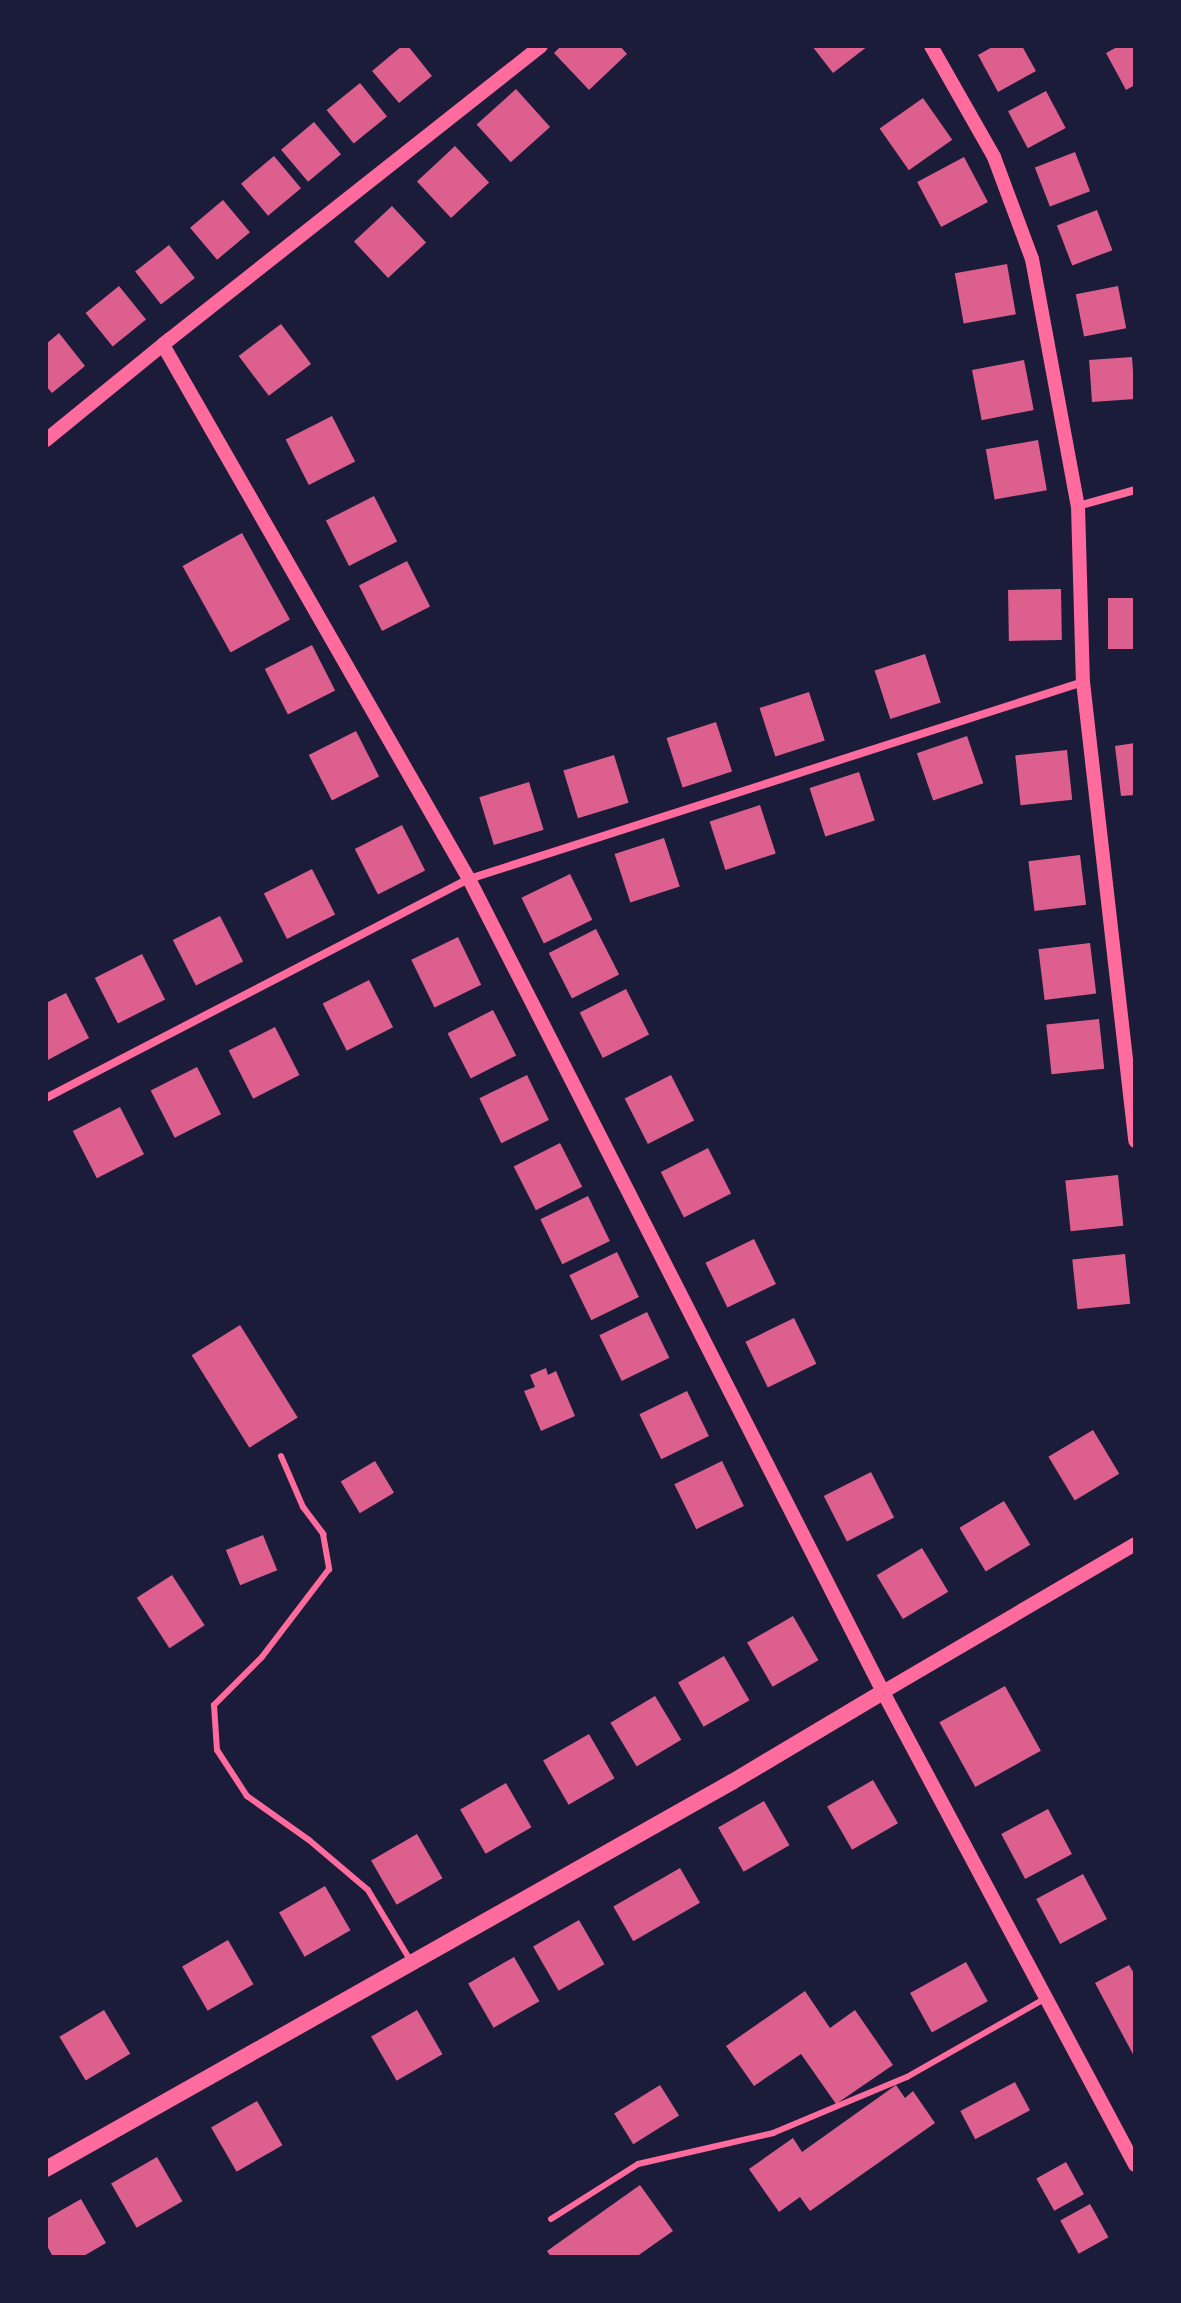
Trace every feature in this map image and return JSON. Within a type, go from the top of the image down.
[{"type":"main road","points":[[46,2169],[732,1782],[883,1692]]},
{"type":"street","points":[[46,440],[541,46]]},
{"type":"street","points":[[931,46],[994,157],[1032,259],[1078,506],[1083,682],[1135,1141]]},
{"type":"street","points":[[163,345],[469,879],[883,1692],[1135,2165]]},
{"type":"street","points":[[1078,506],[1135,490]]},
{"type":"street","points":[[46,1098],[469,879],[1083,682]]},
{"type":"street","points":[[883,1692],[1135,1544]]},
{"type":"lane","points":[[281,1456],[303,1507],[323,1534],[329,1569],[262,1657],[214,1705],[217,1750],[247,1796],[309,1840],[368,1890],[411,1963]]},
{"type":"lane","points":[[551,2219],[638,2164],[773,2133],[907,2077],[1046,1998]]},
{"type":"building","points":[[402,46],[408,46],[432,76],[399,103],[372,71]]},
{"type":"building","points":[[561,46],[620,46],[627,54],[589,90],[554,53]]},
{"type":"building","points":[[812,46],[868,46],[833,73]]},
{"type":"building","points":[[994,46],[1022,46],[1036,71],[998,92],[978,55]]},
{"type":"building","points":[[1119,46],[1135,46],[1135,85],[1126,90],[1106,53]]},
{"type":"building","points":[[360,83],[387,116],[354,143],[327,110]]},
{"type":"building","points":[[516,89],[550,127],[511,162],[477,124]]},
{"type":"building","points":[[1046,91],[1066,128],[1028,148],[1008,111]]},
{"type":"building","points":[[923,98],[952,140],[909,170],[880,128]]},
{"type":"building","points":[[314,122],[341,154],[308,182],[281,150]]},
{"type":"building","points":[[455,146],[489,183],[451,218],[417,181]]},
{"type":"building","points":[[1075,152],[1090,191],[1050,207],[1035,167]]},
{"type":"building","points":[[274,156],[301,188],[268,216],[241,184]]},
{"type":"building","points":[[964,157],[988,202],[941,227],[917,182]]},
{"type":"building","points":[[223,200],[250,232],[217,260],[190,228]]},
{"type":"building","points":[[392,206],[426,243],[388,278],[354,241]]},
{"type":"building","points":[[1097,210],[1112,250],[1072,266],[1057,225]]},
{"type":"building","points":[[169,245],[195,278],[161,305],[135,271]]},
{"type":"building","points":[[1007,264],[1016,314],[964,323],[955,273]]},
{"type":"building","points":[[119,286],[146,319],[113,346],[86,313]]},
{"type":"building","points":[[1118,286],[1126,328],[1084,336],[1076,294]]},
{"type":"building","points":[[281,324],[311,364],[269,396],[239,356]]},
{"type":"building","points":[[59,333],[85,366],[52,393],[46,386],[46,344]]},
{"type":"building","points":[[1132,357],[1135,399],[1092,402],[1089,360]]},
{"type":"building","points":[[1024,360],[1034,410],[982,420],[972,370]]},
{"type":"building","points":[[332,416],[355,461],[309,485],[286,440]]},
{"type":"building","points":[[1038,440],[1047,490],[995,499],[986,449]]},
{"type":"building","points":[[374,496],[397,541],[349,566],[326,521]]},
{"type":"building","points":[[242,533],[290,620],[231,653],[183,566]]},
{"type":"building","points":[[407,561],[430,606],[382,631],[359,586]]},
{"type":"building","points":[[1061,589],[1062,640],[1009,641],[1008,590]]},
{"type":"building","points":[[1108,598],[1135,598],[1135,649],[1108,649]]},
{"type":"building","points":[[312,645],[335,690],[288,715],[265,669]]},
{"type":"building","points":[[925,654],[941,703],[890,719],[875,670]]},
{"type":"building","points":[[809,692],[825,741],[775,757],[760,708]]},
{"type":"building","points":[[716,722],[732,771],[683,788],[667,738]]},
{"type":"building","points":[[356,731],[379,776],[332,801],[309,755]]},
{"type":"building","points":[[967,736],[983,783],[933,801],[917,753]]},
{"type":"building","points":[[1135,743],[1135,795],[1121,796],[1115,746]]},
{"type":"building","points":[[1067,750],[1072,800],[1021,805],[1015,755]]},
{"type":"building","points":[[614,755],[629,803],[578,818],[563,770]]},
{"type":"building","points":[[859,772],[875,821],[825,837],[810,788]]},
{"type":"building","points":[[529,782],[544,830],[494,845],[479,797]]},
{"type":"building","points":[[760,805],[776,854],[725,870],[710,821]]},
{"type":"building","points":[[402,825],[425,870],[378,895],[355,849]]},
{"type":"building","points":[[664,838],[680,887],[630,903],[615,854]]},
{"type":"building","points":[[1080,855],[1086,905],[1034,911],[1028,861]]},
{"type":"building","points":[[312,869],[335,914],[287,939],[264,894]]},
{"type":"building","points":[[570,874],[592,920],[544,944],[521,898]]},
{"type":"building","points":[[220,916],[243,961],[196,986],[173,940]]},
{"type":"building","points":[[596,929],[619,974],[572,999],[549,953]]},
{"type":"building","points":[[458,937],[481,985],[434,1007],[411,960]]},
{"type":"building","points":[[1090,943],[1096,994],[1045,1000],[1038,949]]},
{"type":"building","points":[[142,954],[165,999],[118,1024],[95,978]]},
{"type":"building","points":[[369,980],[393,1027],[347,1051],[323,1004]]},
{"type":"building","points":[[626,989],[649,1034],[603,1058],[580,1013]]},
{"type":"building","points":[[66,993],[89,1038],[46,1061],[46,1003]]},
{"type":"building","points":[[493,1010],[516,1055],[471,1079],[448,1033]]},
{"type":"building","points":[[1099,1019],[1104,1069],[1052,1074],[1046,1025]]},
{"type":"building","points":[[275,1027],[300,1075],[253,1099],[229,1051]]},
{"type":"building","points":[[197,1067],[221,1114],[175,1138],[151,1091]]},
{"type":"building","points":[[527,1075],[549,1120],[501,1143],[479,1098]]},
{"type":"building","points":[[671,1075],[694,1120],[648,1144],[625,1099]]},
{"type":"building","points":[[120,1107],[144,1154],[97,1178],[73,1131]]},
{"type":"building","points":[[560,1143],[582,1187],[536,1210],[514,1167]]},
{"type":"building","points":[[708,1148],[731,1193],[684,1218],[661,1172]]},
{"type":"building","points":[[1118,1175],[1123,1226],[1071,1231],[1065,1181]]},
{"type":"building","points":[[588,1196],[610,1241],[562,1264],[540,1219]]},
{"type":"building","points":[[754,1239],[776,1284],[727,1308],[705,1263]]},
{"type":"building","points":[[617,1252],[639,1297],[591,1320],[569,1275]]},
{"type":"building","points":[[1125,1254],[1130,1304],[1078,1309],[1072,1260]]},
{"type":"building","points":[[647,1312],[669,1358],[622,1381],[599,1335]]},
{"type":"building","points":[[794,1318],[816,1364],[768,1388],[745,1342]]},
{"type":"building","points":[[240,1325],[298,1417],[249,1448],[192,1355]]},
{"type":"building","points":[[546,1368],[548,1375],[556,1371],[575,1416],[541,1431],[524,1391],[535,1387],[530,1375]]},
{"type":"building","points":[[687,1391],[709,1436],[661,1459],[639,1414]]},
{"type":"building","points":[[1093,1430],[1119,1474],[1075,1500],[1048,1457]]},
{"type":"building","points":[[375,1461],[394,1493],[360,1513],[341,1482]]},
{"type":"building","points":[[722,1461],[744,1506],[696,1529],[674,1484]]},
{"type":"building","points":[[871,1472],[894,1517],[847,1542],[824,1496]]},
{"type":"building","points":[[1004,1501],[1030,1545],[986,1571],[959,1528]]},
{"type":"building","points":[[263,1535],[277,1570],[240,1585],[226,1550]]},
{"type":"building","points":[[922,1548],[948,1592],[903,1619],[877,1575]]},
{"type":"building","points":[[172,1575],[205,1625],[169,1648],[137,1598]]},
{"type":"building","points":[[793,1616],[819,1660],[773,1687],[747,1642]]},
{"type":"building","points":[[724,1656],[750,1700],[704,1727],[678,1682]]},
{"type":"building","points":[[1005,1686],[1041,1751],[975,1787],[939,1722]]},
{"type":"building","points":[[655,1696],[681,1740],[637,1766],[610,1723]]},
{"type":"building","points":[[589,1734],[614,1778],[569,1805],[543,1761]]},
{"type":"building","points":[[873,1780],[898,1823],[852,1850],[827,1806]]},
{"type":"building","points":[[506,1783],[532,1827],[486,1854],[460,1810]]},
{"type":"building","points":[[764,1801],[790,1845],[744,1872],[718,1827]]},
{"type":"building","points":[[1048,1809],[1072,1854],[1025,1879],[1001,1834]]},
{"type":"building","points":[[417,1834],[442,1878],[397,1905],[371,1860]]},
{"type":"building","points":[[680,1868],[700,1903],[633,1941],[613,1907]]},
{"type":"building","points":[[1083,1874],[1107,1919],[1060,1944],[1036,1899]]},
{"type":"building","points":[[325,1886],[350,1930],[305,1957],[279,1913]]},
{"type":"building","points":[[579,1920],[604,1964],[559,1991],[533,1947]]},
{"type":"building","points":[[228,1940],[254,1984],[208,2011],[182,1966]]},
{"type":"building","points":[[514,1957],[540,2001],[494,2028],[468,1984]]},
{"type":"building","points":[[966,1962],[988,2001],[932,2032],[910,1993]]},
{"type":"building","points":[[1129,1965],[1135,1975],[1135,2058],[1095,1983]]},
{"type":"building","points":[[805,1991],[830,2028],[855,2010],[893,2065],[836,2104],[801,2054],[754,2086],[726,2046]]},
{"type":"building","points":[[104,2010],[130,2054],[86,2080],[59,2037]]},
{"type":"building","points":[[417,2010],[442,2054],[397,2081],[371,2036]]},
{"type":"building","points":[[1015,2082],[1030,2110],[975,2139],[960,2111]]},
{"type":"building","points":[[660,2085],[679,2116],[633,2144],[614,2114]]},
{"type":"building","points":[[896,2085],[905,2098],[913,2091],[935,2123],[810,2211],[800,2197],[779,2212],[749,2169],[793,2138],[802,2152]]},
{"type":"building","points":[[257,2101],[282,2145],[237,2172],[211,2128]]},
{"type":"building","points":[[157,2157],[182,2201],[137,2228],[111,2184]]},
{"type":"building","points":[[1066,2162],[1084,2194],[1054,2211],[1036,2178]]},
{"type":"building","points":[[640,2185],[673,2231],[636,2257],[551,2257],[547,2251]]},
{"type":"building","points":[[81,2199],[106,2243],[82,2257],[53,2257],[46,2244],[46,2219]]},
{"type":"building","points":[[1090,2204],[1108,2237],[1079,2254],[1060,2220]]}]
